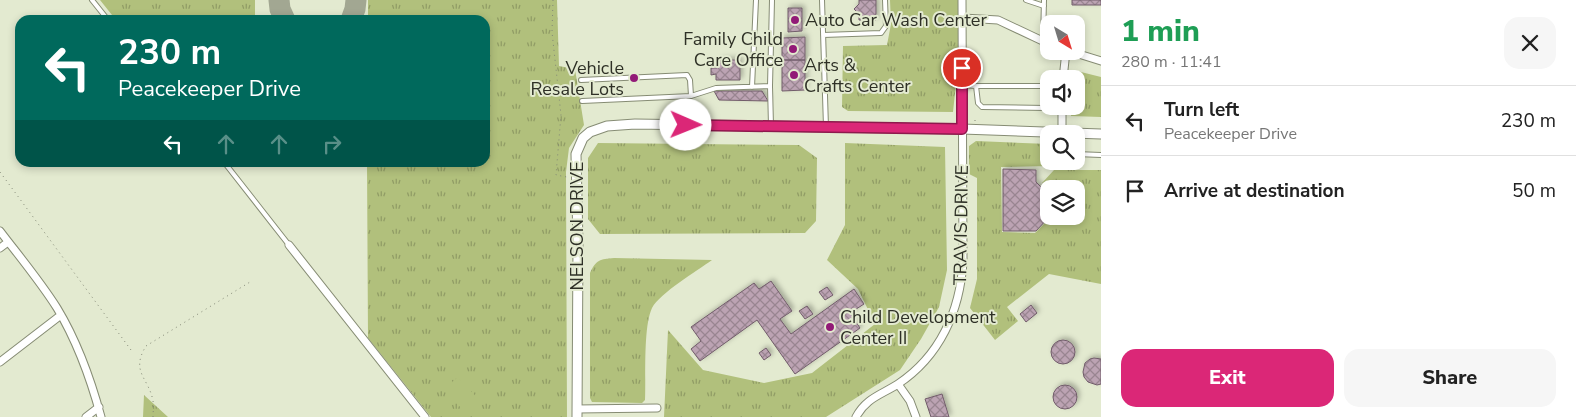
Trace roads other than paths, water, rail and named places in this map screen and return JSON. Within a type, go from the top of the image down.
[{"type":"street","name":"TRAVIS DRIVE","points":[[856,417],[866,402],[898,384],[915,370],[935,346],[949,323],[958,299],[963,262],[962,0]]},
{"type":"street","points":[[962,18],[998,20],[1040,39]]},
{"type":"street","points":[[1085,56],[1101,61]]},
{"type":"street","name":"NELSON DRIVE","points":[[577,413],[578,244],[575,163],[579,145],[590,132],[607,126],[635,124],[962,129],[1040,132]]},
{"type":"street","name":"NELSON DRIVE","points":[[1085,134],[1101,134]]},
{"type":"street","points":[[0,231],[37,278],[61,315],[84,365],[101,417]]},
{"type":"street","points":[[0,248],[8,242]]},
{"type":"street","points":[[289,245],[425,417]]},
{"type":"street","points":[[0,362],[61,315]]},
{"type":"street","points":[[898,384],[910,401],[916,417]]},
{"type":"street","points":[[86,417],[99,407]]},
{"type":"street","points":[[577,413],[657,408]]},
{"type":"lane","points":[[92,0],[104,15]]},
{"type":"lane","points":[[752,87],[756,0]]},
{"type":"lane","points":[[771,126],[772,0]]},
{"type":"lane","points":[[822,0],[826,127]]},
{"type":"lane","points":[[824,35],[882,33],[886,26],[885,0]]},
{"type":"lane","points":[[1026,0],[1044,6]]},
{"type":"lane","points":[[1044,0],[1044,15]]},
{"type":"lane","points":[[581,80],[687,75],[690,80],[691,96]]},
{"type":"lane","points":[[962,85],[1040,86]]},
{"type":"lane","points":[[582,101],[691,96],[716,88],[770,86]]},
{"type":"lane","points":[[976,86],[978,103],[982,107],[1040,108]]},
{"type":"lane","points":[[1085,154],[1101,155]]},
{"type":"lane","points":[[228,167],[289,245]]},
{"type":"place","name":"Auto Car Wash Center","points":[[795,20]]},
{"type":"place","name":"Family Child Care Office","points":[[793,49]]},
{"type":"place","name":"Arts & Crafts Center","points":[[794,75]]},
{"type":"place","name":"Vehicle Resale Lots","points":[[634,78]]},
{"type":"place","name":"Child Development Center II","points":[[830,327]]}]
